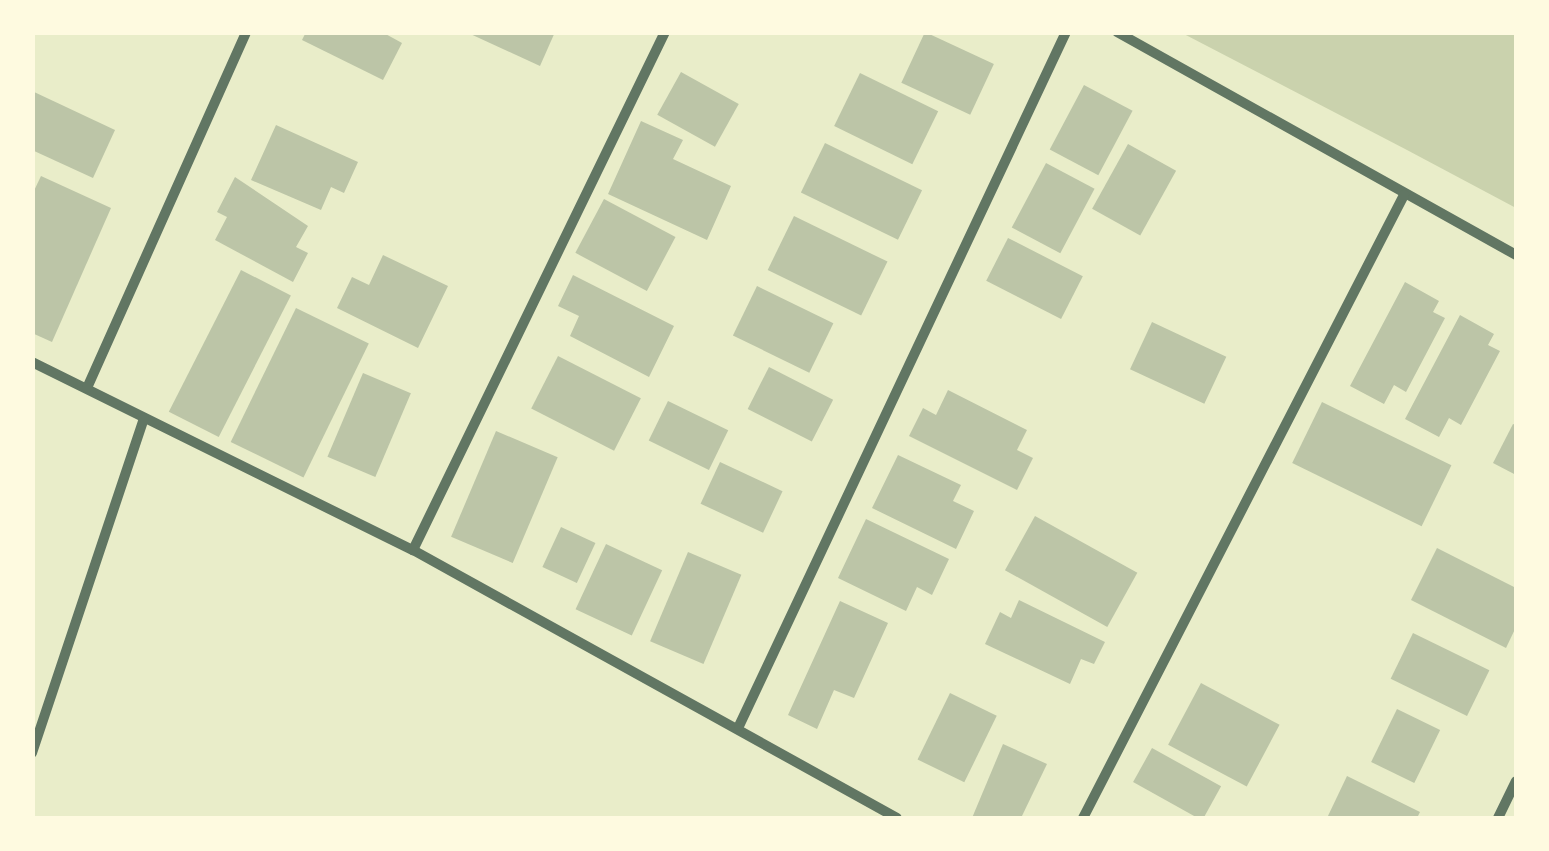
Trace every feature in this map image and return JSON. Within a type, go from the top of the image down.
[{"type":"street","points":[[87,388],[246,32]]},
{"type":"street","points":[[412,550],[664,32]]},
{"type":"street","points":[[739,726],[1066,32]]},
{"type":"street","points":[[1117,32],[1516,255]]},
{"type":"street","points":[[1083,818],[1404,195]]},
{"type":"street","points":[[32,362],[412,550],[739,726],[896,818]]},
{"type":"street","points":[[32,753],[144,418]]},
{"type":"street","points":[[1498,818],[1516,781]]},
{"type":"green space","points":[[1182,33],[1516,33],[1516,208],[1407,150]]},
{"type":"building","points":[[306,32],[382,32],[402,43],[383,80],[302,40]]},
{"type":"building","points":[[466,32],[555,32],[540,66]]},
{"type":"building","points":[[925,32],[994,64],[970,115],[901,83]]},
{"type":"building","points":[[681,72],[739,104],[715,147],[657,115]]},
{"type":"building","points":[[860,73],[938,111],[912,164],[834,126]]},
{"type":"building","points":[[1084,85],[1133,111],[1098,175],[1050,149]]},
{"type":"building","points":[[32,91],[115,130],[93,178],[32,150]]},
{"type":"building","points":[[641,121],[683,140],[673,159],[731,186],[707,240],[608,194]]},
{"type":"building","points":[[276,125],[358,162],[344,193],[331,187],[321,210],[251,180]]},
{"type":"building","points":[[825,143],[922,190],[898,240],[801,192]]},
{"type":"building","points":[[1128,144],[1176,171],[1140,235],[1092,209]]},
{"type":"building","points":[[1046,163],[1095,189],[1060,253],[1012,227]]},
{"type":"building","points":[[41,176],[111,208],[52,342],[32,333],[32,195]]},
{"type":"building","points":[[235,177],[308,226],[296,247],[308,253],[293,282],[215,240],[227,217],[217,212]]},
{"type":"building","points":[[604,199],[676,237],[647,291],[575,253]]},
{"type":"building","points":[[794,216],[887,262],[861,316],[768,270]]},
{"type":"building","points":[[1008,238],[1083,276],[1061,319],[986,281]]},
{"type":"building","points":[[383,255],[448,286],[418,348],[337,308],[352,277],[369,285]]},
{"type":"building","points":[[241,270],[291,295],[219,437],[169,412]]},
{"type":"building","points":[[573,275],[674,326],[649,377],[570,336],[579,316],[558,306]]},
{"type":"building","points":[[1405,282],[1439,301],[1433,312],[1445,318],[1406,392],[1394,385],[1384,404],[1350,386]]},
{"type":"building","points":[[757,286],[833,323],[809,373],[733,335]]},
{"type":"building","points":[[296,308],[369,344],[303,477],[231,442]]},
{"type":"building","points":[[1460,315],[1494,334],[1488,345],[1500,351],[1461,425],[1449,418],[1439,437],[1405,419]]},
{"type":"building","points":[[1152,322],[1226,357],[1204,404],[1130,369]]},
{"type":"building","points":[[558,356],[641,398],[614,451],[531,409]]},
{"type":"building","points":[[769,367],[833,400],[812,442],[748,409]]},
{"type":"building","points":[[363,373],[411,393],[375,477],[327,457]]},
{"type":"building","points":[[948,390],[1027,430],[1017,450],[1033,458],[1017,490],[909,436],[923,408],[936,415]]},
{"type":"building","points":[[668,401],[728,430],[709,470],[649,441]]},
{"type":"building","points":[[1322,402],[1451,465],[1422,526],[1292,463]]},
{"type":"building","points":[[1513,424],[1516,425],[1516,475],[1493,463]]},
{"type":"building","points":[[496,431],[558,457],[513,563],[451,537]]},
{"type":"building","points":[[898,455],[961,485],[953,501],[974,511],[956,549],[872,508]]},
{"type":"building","points":[[720,462],[783,491],[763,533],[701,504]]},
{"type":"building","points":[[1035,516],[1137,573],[1107,627],[1005,570]]},
{"type":"building","points":[[866,519],[949,559],[932,595],[917,587],[906,611],[838,578]]},
{"type":"building","points":[[561,527],[595,543],[577,583],[542,567]]},
{"type":"building","points":[[606,544],[662,570],[632,635],[576,609]]},
{"type":"building","points":[[1437,548],[1516,588],[1516,627],[1506,648],[1411,600]]},
{"type":"building","points":[[688,552],[741,575],[703,664],[650,641]]},
{"type":"building","points":[[1019,600],[1105,642],[1094,664],[1081,659],[1070,684],[985,644],[1000,612],[1011,618]]},
{"type":"building","points":[[840,601],[888,623],[854,698],[834,690],[817,729],[788,715]]},
{"type":"building","points":[[1413,633],[1489,670],[1467,716],[1391,679]]},
{"type":"building","points":[[1201,683],[1280,725],[1247,787],[1168,745]]},
{"type":"building","points":[[950,693],[997,716],[964,782],[918,760]]},
{"type":"building","points":[[1397,709],[1440,730],[1414,783],[1371,762]]},
{"type":"building","points":[[1003,744],[1047,764],[1021,818],[972,818]]},
{"type":"building","points":[[1152,748],[1221,786],[1204,818],[1198,818],[1133,782]]},
{"type":"building","points":[[1347,776],[1420,812],[1417,818],[1327,818]]}]
